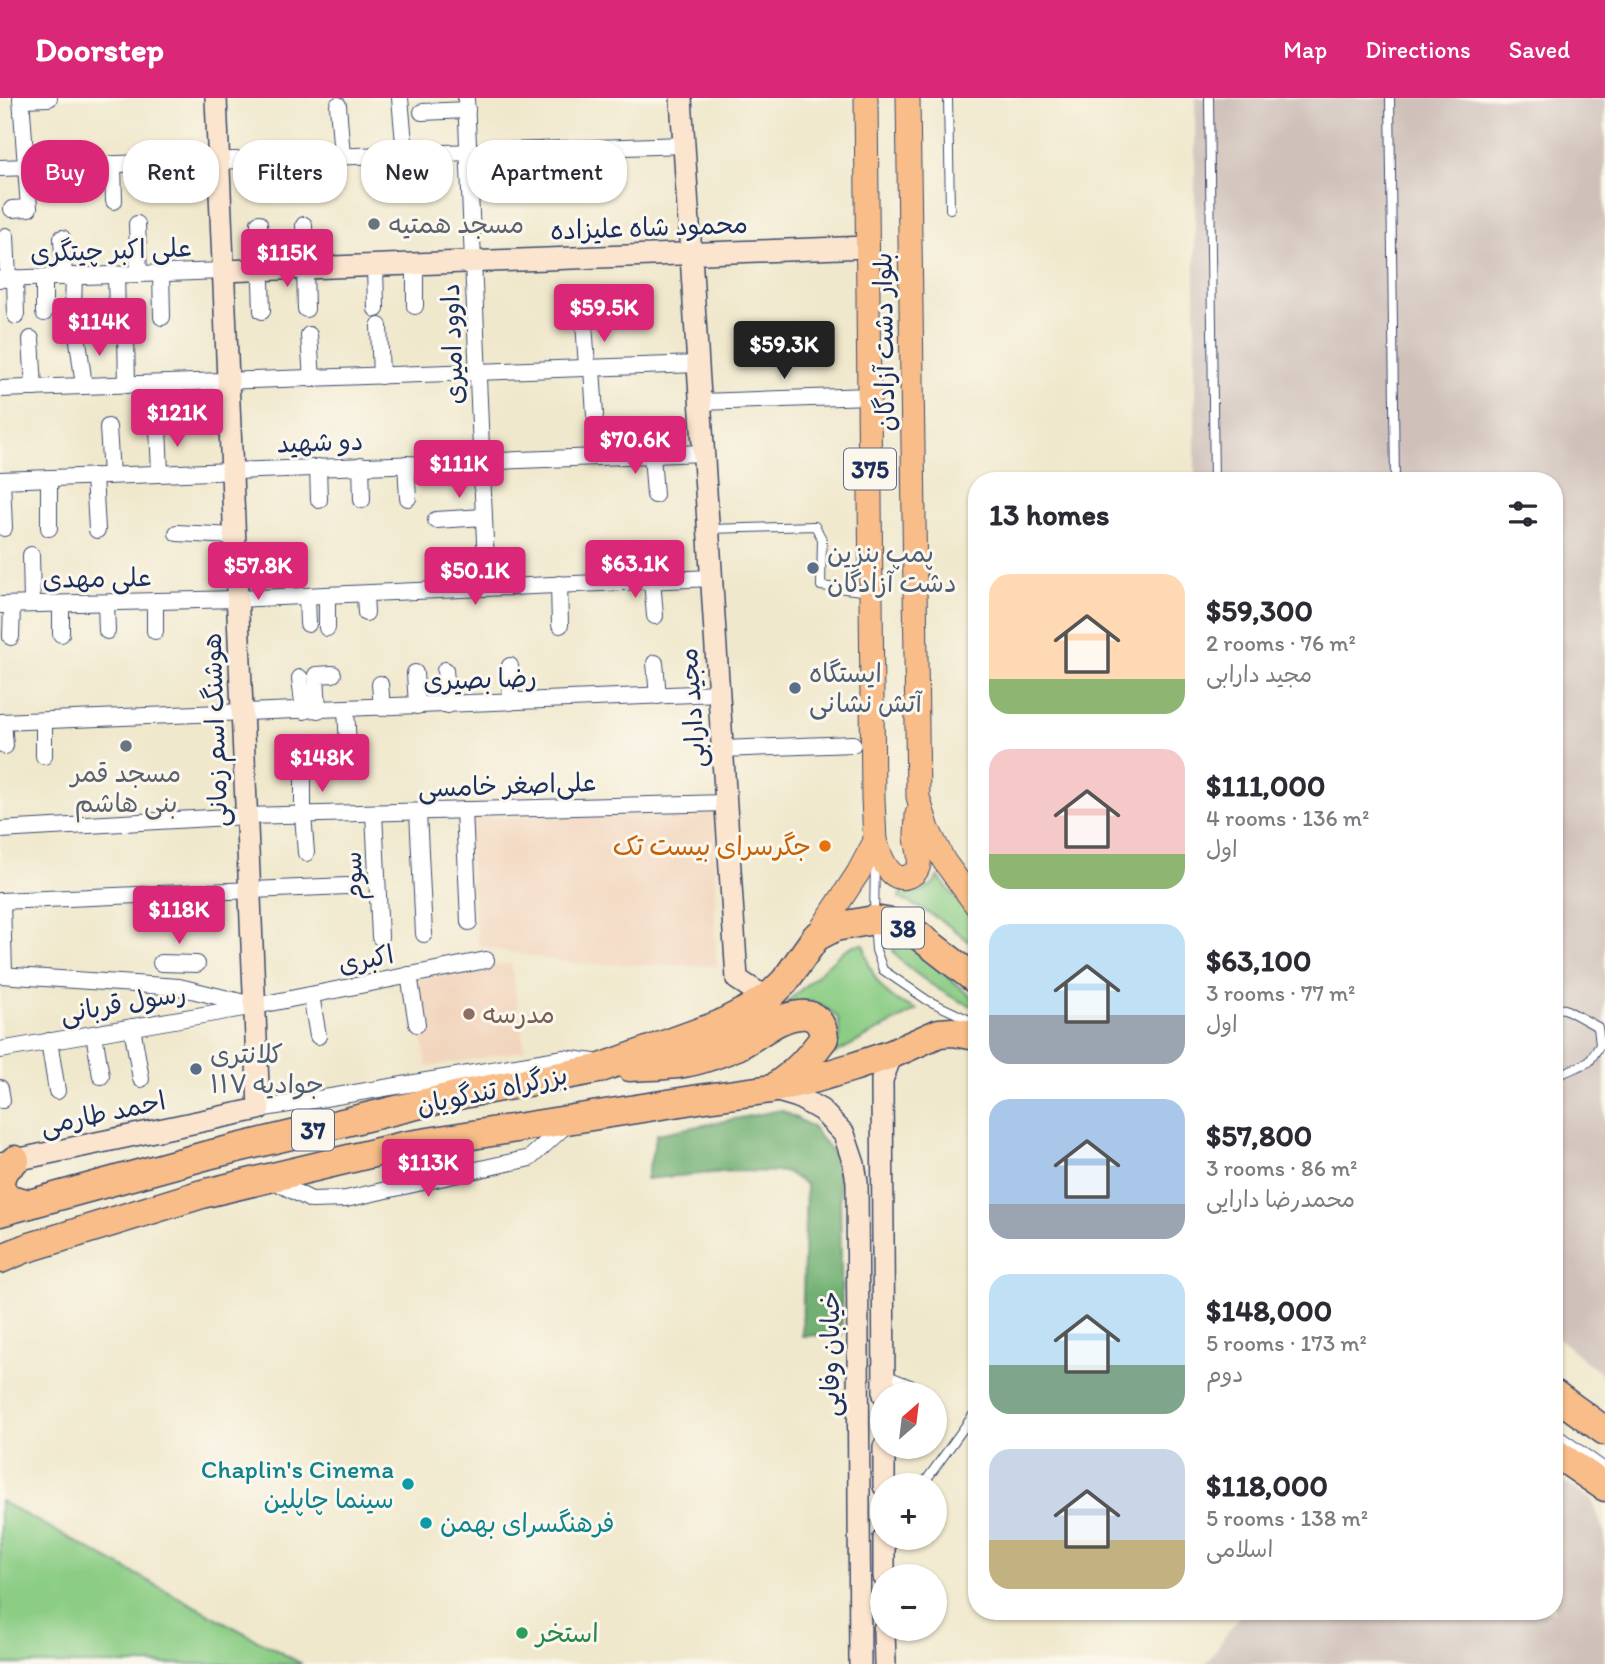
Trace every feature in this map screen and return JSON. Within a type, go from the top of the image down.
[{"type":"highway","name":"38","points":[[816,937],[835,927],[874,920],[892,923],[914,932],[968,974]]},
{"type":"highway","name":"بزرگراه تندگویان","points":[[0,1212],[208,1155],[463,1094],[604,1066],[719,1025],[746,1011],[771,995],[785,981],[816,937]]},
{"type":"highway","points":[[604,1066],[685,1063],[739,1045],[790,1016],[803,1014],[820,1022],[824,1038],[809,1059],[791,1076],[771,1089]]},
{"type":"highway","name":"بزرگراه تندگویان","points":[[0,1259],[202,1194],[403,1146],[771,1089],[891,1054],[939,1033],[968,1035]]},
{"type":"highway","points":[[4,1171],[1,1192],[10,1199],[30,1204]]},
{"type":"highway","points":[[1563,1401],[1605,1431]]},
{"type":"highway","points":[[1563,1458],[1604,1483]]},
{"type":"main road","name":"بلوار دشت آزادگان","points":[[866,98],[875,841]]},
{"type":"main road","name":"بلوار دشت آزادگان","points":[[908,98],[918,797],[928,830],[944,860],[968,894]]},
{"type":"main road","points":[[875,841],[892,874],[902,878],[916,871],[920,860],[916,839],[918,797]]},
{"type":"main road","points":[[816,937],[858,873],[875,841]]},
{"type":"street","points":[[24,140],[21,99],[49,98]]},
{"type":"street","name":"هوشنگ اسم زمانی","points":[[216,98],[217,140]]},
{"type":"street","points":[[400,98],[403,140]]},
{"type":"street","name":"مجید دارابی","points":[[681,98],[737,979],[757,992],[771,995]]},
{"type":"street","points":[[422,112],[467,104]]},
{"type":"street","name":"داوود امیری","points":[[467,104],[468,140]]},
{"type":"street","points":[[338,105],[341,140]]},
{"type":"street","points":[[627,147],[684,145]]},
{"type":"street","points":[[109,164],[123,164]]},
{"type":"street","points":[[113,164],[114,201]]},
{"type":"street","points":[[0,168],[21,167]]},
{"type":"street","name":"هوشنگ اسم زمانی","points":[[219,183],[259,1109]]},
{"type":"street","points":[[12,209],[29,208],[29,203]]},
{"type":"street","name":"داوود امیری","points":[[470,203],[487,588]]},
{"type":"street","points":[[259,223],[262,311]]},
{"type":"street","points":[[137,224],[139,274]]},
{"type":"street","points":[[304,225],[306,309]]},
{"type":"street","points":[[6,236],[7,279],[16,316]]},
{"type":"street","points":[[62,238],[74,308]]},
{"type":"street","name":"محمود شاه علیزاده","points":[[223,271],[867,247]]},
{"type":"street","points":[[415,264],[415,306]]},
{"type":"street","points":[[375,265],[376,309]]},
{"type":"street","name":"علی اکبر چیتگری","points":[[7,279],[223,271]]},
{"type":"street","points":[[161,273],[162,317]]},
{"type":"street","points":[[116,274],[117,317]]},
{"type":"street","points":[[44,277],[44,313]]},
{"type":"street","points":[[584,321],[595,415]]},
{"type":"street","points":[[379,326],[381,376]]},
{"type":"street","points":[[77,333],[84,386]]},
{"type":"street","points":[[126,334],[127,385]]},
{"type":"street","points":[[309,334],[312,379]]},
{"type":"street","points":[[32,339],[34,388]]},
{"type":"street","points":[[0,389],[698,364]]},
{"type":"street","points":[[160,473],[175,384]]},
{"type":"street","points":[[701,402],[869,396]]},
{"type":"street","points":[[108,427],[111,475]]},
{"type":"street","points":[[608,439],[609,456]]},
{"type":"street","name":"دو شهید","points":[[1,480],[704,453]]},
{"type":"street","points":[[652,455],[655,495]]},
{"type":"street","points":[[406,464],[408,498]]},
{"type":"street","points":[[361,465],[362,500]]},
{"type":"street","points":[[317,467],[319,500]]},
{"type":"street","points":[[94,476],[97,530]]},
{"type":"street","points":[[49,478],[50,528]]},
{"type":"street","points":[[1,480],[4,528]]},
{"type":"street","points":[[436,520],[484,517]]},
{"type":"street","points":[[177,533],[234,536]]},
{"type":"street","points":[[31,555],[32,604]]},
{"type":"street","name":"علی مهدی","points":[[6,605],[237,599],[712,578]]},
{"type":"street","points":[[652,580],[655,616]]},
{"type":"street","points":[[559,584],[560,625]]},
{"type":"street","points":[[365,593],[366,613]]},
{"type":"street","points":[[327,595],[327,628]]},
{"type":"street","points":[[307,596],[308,624]]},
{"type":"street","points":[[155,601],[155,631]]},
{"type":"street","points":[[106,603],[107,631]]},
{"type":"street","points":[[61,604],[61,634]]},
{"type":"street","points":[[6,605],[11,636]]},
{"type":"street","points":[[655,663],[658,696]]},
{"type":"street","points":[[510,666],[511,702]]},
{"type":"street","points":[[445,670],[448,705]]},
{"type":"street","points":[[415,673],[417,706]]},
{"type":"street","points":[[311,711],[316,675],[333,674]]},
{"type":"street","points":[[300,678],[311,711]]},
{"type":"street","points":[[380,684],[382,708]]},
{"type":"street","name":"رضا بصیری","points":[[2,722],[719,693]]},
{"type":"street","points":[[346,709],[348,746]]},
{"type":"street","points":[[44,721],[44,756]]},
{"type":"street","points":[[2,722],[5,746]]},
{"type":"street","points":[[723,749],[853,744]]},
{"type":"street","points":[[303,773],[306,853]]},
{"type":"street","name":"علی‌اصغر خامسی","points":[[0,830],[246,816],[726,803]]},
{"type":"street","points":[[464,810],[470,922]]},
{"type":"street","points":[[418,812],[424,934]]},
{"type":"street","name":"سوم","points":[[374,813],[380,937]]},
{"type":"street","points":[[254,1006],[179,987],[2,975],[1,901],[346,886]]},
{"type":"street","name":"اکبری","points":[[254,1006],[486,960]]},
{"type":"street","points":[[161,963],[197,964]]},
{"type":"street","points":[[179,987],[180,964]]},
{"type":"street","points":[[409,975],[417,1024]]},
{"type":"street","points":[[311,995],[318,1036]]},
{"type":"street","name":"رسول قربانی","points":[[0,1050],[254,1006]]},
{"type":"street","points":[[132,1027],[141,1079]]},
{"type":"street","points":[[94,1034],[102,1076]]},
{"type":"street","points":[[49,1041],[57,1091]]},
{"type":"street","name":"خیابان وفایی","points":[[884,1382],[882,1080],[891,1054]]},
{"type":"street","points":[[259,1109],[564,1059],[604,1066]]},
{"type":"street","name":"خیابان وفایی","points":[[771,1089],[798,1097],[821,1110],[844,1134],[857,1182],[860,1664]]},
{"type":"street","name":"احمد طارمی","points":[[4,1171],[259,1109]]},
{"type":"street","points":[[268,1178],[312,1200],[346,1199],[530,1158],[572,1119]]},
{"type":"street","points":[[884,1641],[885,1664]]},
{"type":"lane","points":[[948,98],[950,209]]},
{"type":"lane","points":[[1209,98],[1214,472]]},
{"type":"lane","points":[[1390,98],[1395,472]]},
{"type":"lane","points":[[709,529],[815,526],[822,539],[821,586],[871,592]]},
{"type":"lane","points":[[875,841],[874,920],[876,950],[883,970],[927,999],[968,1019]]},
{"type":"lane","points":[[1563,1009],[1598,1027],[1602,1032],[1600,1045],[1589,1062],[1563,1073]]},
{"type":"lane","points":[[931,1473],[968,1422]]},
{"type":"lane","points":[[1563,1440],[1604,1483]]},
{"type":"shaded area","points":[[1195,98],[1605,98],[1605,1377],[1563,1342],[1563,472],[1195,472]]},
{"type":"shaded area","points":[[716,813],[717,966],[577,964],[478,945],[466,818]]},
{"type":"shaded area","name":"مدرسه","points":[[511,963],[525,1050],[427,1067],[412,979]]},
{"type":"shaded area","points":[[1563,1482],[1592,1500],[1605,1536],[1605,1664],[1206,1664],[1236,1620],[1563,1620]]},
{"type":"green space","points":[[938,876],[968,914],[968,941],[940,920],[899,898],[900,893],[917,893],[935,882]]},
{"type":"green space","points":[[903,939],[968,994],[968,1005],[919,976],[900,959],[893,951],[896,940]]},
{"type":"green space","points":[[864,944],[867,959],[880,985],[893,998],[917,1010],[832,1055],[840,1037],[838,1018],[813,1002],[784,1005],[843,951],[854,945]]},
{"type":"green space","points":[[781,1110],[811,1126],[836,1157],[840,1190],[842,1334],[802,1336],[806,1185],[787,1172],[733,1171],[646,1179],[657,1134]]},
{"type":"green space","points":[[0,1501],[302,1664],[0,1664]]},
{"type":"place","name":"مسجد همتیه","points":[[374,224]]},
{"type":"place","name":"پمپ بنزین دشت آزادگان","points":[[813,568]]},
{"type":"place","name":"ایستگاه آتش نشانی","points":[[795,688]]},
{"type":"place","name":"مسجد قمر بنی هاشم","points":[[126,746]]},
{"type":"place","name":"جگرسرای بیست تک","points":[[825,846]]},
{"type":"place","name":"مدرسه","points":[[469,1014]]},
{"type":"place","name":"کلانتری ۱۱۷ جوادیه","points":[[196,1069]]},
{"type":"place","name":"Chaplin's Cinema سینما چاپلین","points":[[408,1484]]},
{"type":"place","name":"فرهنگسرای بهمن","points":[[426,1523]]},
{"type":"place","name":"استخر","points":[[522,1633]]}]
